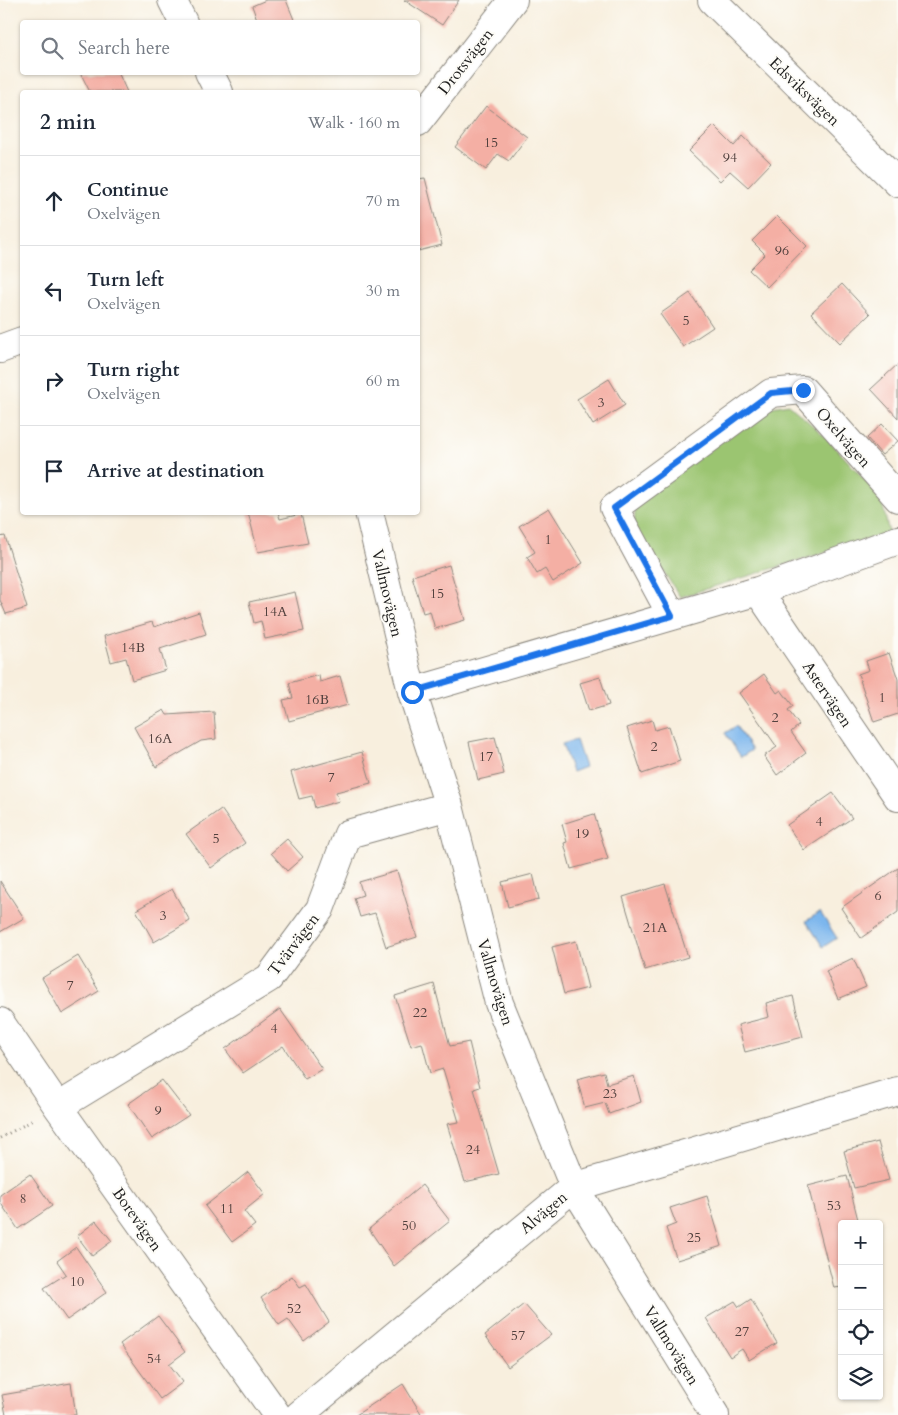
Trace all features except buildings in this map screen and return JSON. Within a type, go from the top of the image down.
[{"type":"street","points":[[172,0],[182,20]]},
{"type":"street","name":"Drotsvägen","points":[[420,119],[513,0]]},
{"type":"street","name":"Edsviksvägen","points":[[712,0],[898,183]]},
{"type":"street","points":[[210,75],[218,90]]},
{"type":"street","points":[[0,349],[20,342]]},
{"type":"street","name":"Oxelvägen","points":[[672,616],[614,508],[771,393],[803,390],[898,498]]},
{"type":"street","name":"Vallmovägen","points":[[370,515],[412,692],[449,806],[499,1003],[574,1187],[715,1415]]},
{"type":"street","points":[[412,692],[758,591],[898,540]]},
{"type":"street","name":"Astervägen","points":[[758,591],[898,797]]},
{"type":"street","name":"Tvärvägen","points":[[58,1107],[269,978],[320,909],[348,834],[449,806]]},
{"type":"street","name":"Borevägen","points":[[0,1022],[58,1107],[277,1415]]},
{"type":"street","name":"Alvägen","points":[[299,1415],[574,1187],[898,1091]]},
{"type":"path","points":[[0,1138],[58,1107]]},
{"type":"green space","points":[[788,404],[827,438],[881,498],[889,533],[680,597],[634,526],[636,501],[766,408]]},
{"type":"water","points":[[736,726],[752,750],[741,757],[725,733]]},
{"type":"water","points":[[576,740],[585,767],[572,772],[562,744]]},
{"type":"water","points":[[820,912],[837,938],[823,947],[806,921]]},
{"type":"route","points":[[412,692],[672,616],[614,508],[771,393],[803,390]]}]
